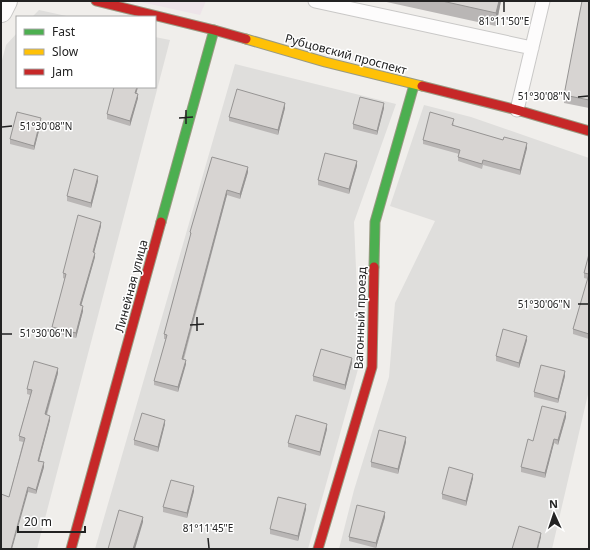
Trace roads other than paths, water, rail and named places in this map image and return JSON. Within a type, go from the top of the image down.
[{"type":"street","points":[[1,11],[6,1]]},
{"type":"street","name":"Рубцовский проспект","points":[[96,1],[214,30],[325,62],[517,110],[589,131]]},
{"type":"street","name":"Линейная улица","points":[[71,549],[214,30]]},
{"type":"street","name":"Вагонный проезд","points":[[318,549],[372,367],[375,222],[414,85]]},
{"type":"lane","points":[[315,1],[532,48]]},
{"type":"lane","points":[[517,110],[543,1]]}]
